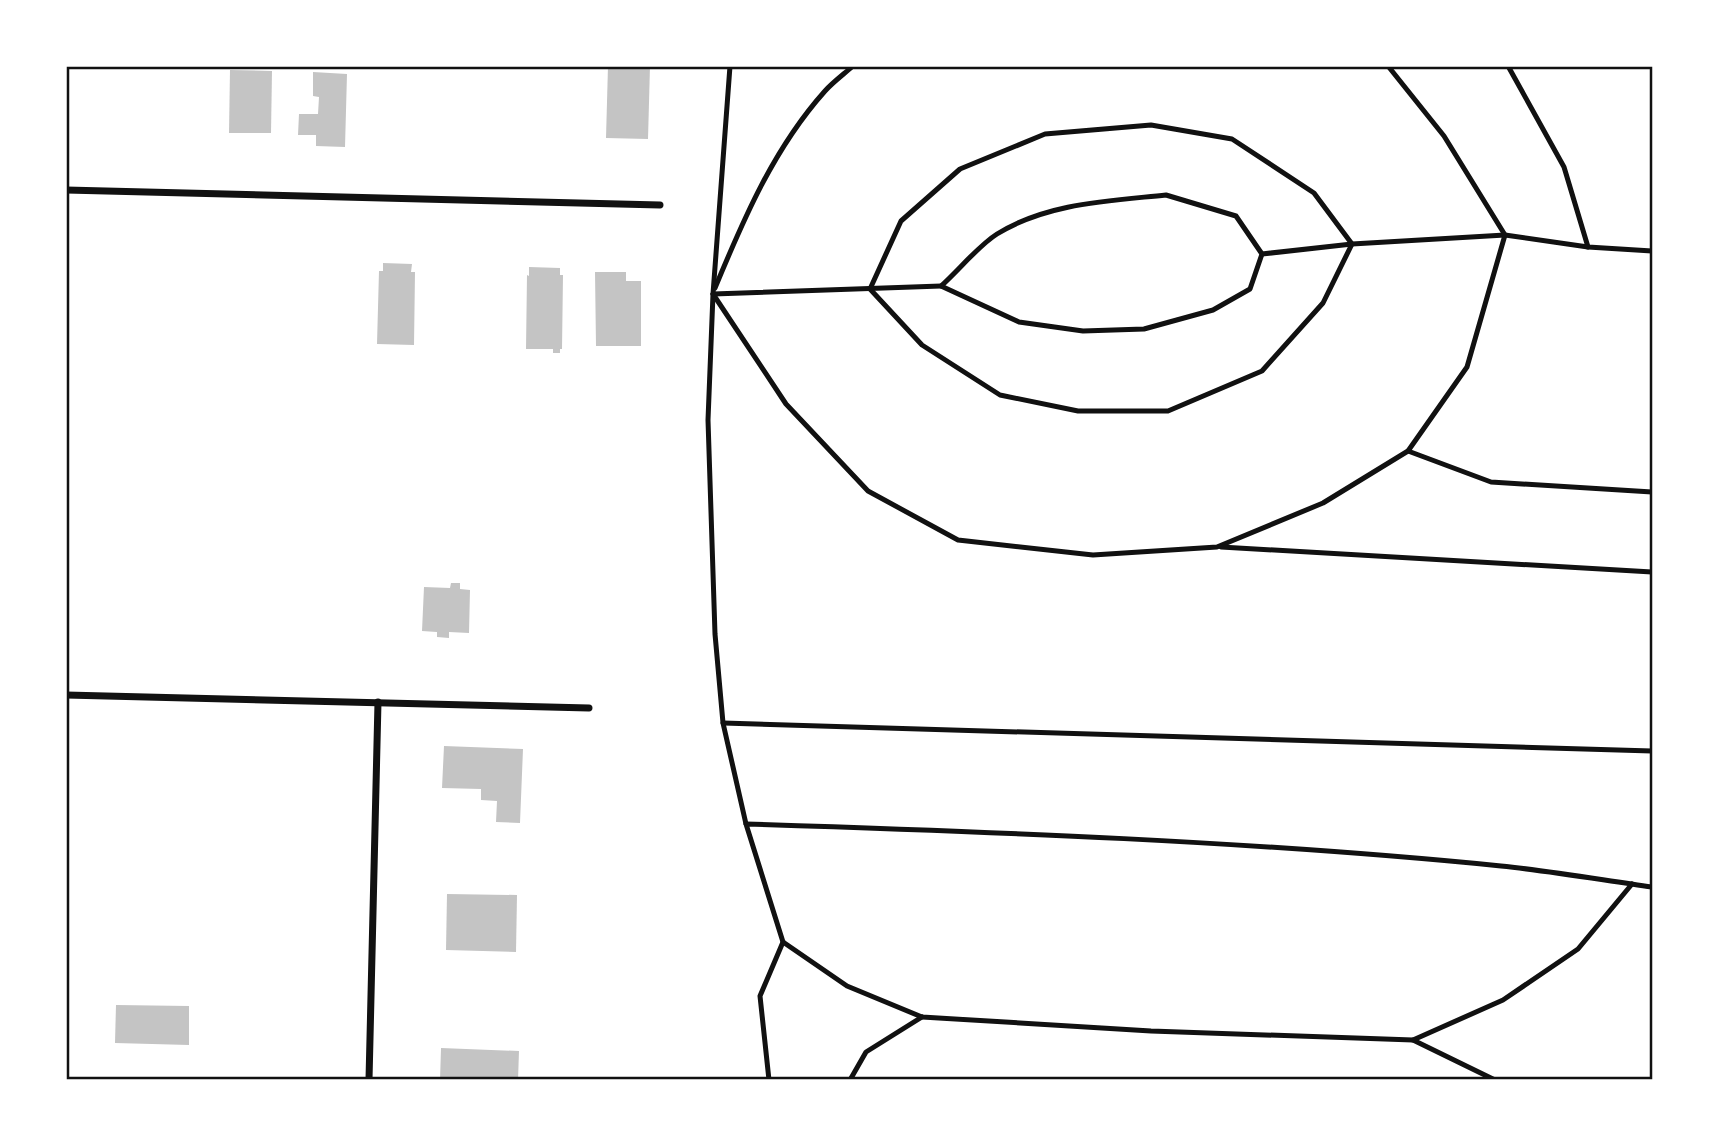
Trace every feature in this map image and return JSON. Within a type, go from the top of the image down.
[{"type":"street","points":[[66,190],[660,205]]},
{"type":"street","points":[[66,695],[589,708]]},
{"type":"street","points":[[369,1080],[379,702]]},
{"type":"lane","points":[[730,66],[713,294],[708,420],[715,634],[723,723],[746,824],[783,942],[847,986],[922,1017],[1152,1031],[1413,1040],[1495,1080]]},
{"type":"lane","points":[[713,294],[741,226],[774,160],[826,90],[853,66]]},
{"type":"lane","points":[[1217,547],[1323,503],[1408,451],[1467,367],[1505,235],[1444,136],[1388,66]]},
{"type":"lane","points":[[1508,66],[1564,167],[1588,247]]},
{"type":"lane","points":[[870,289],[901,221],[960,169],[1045,134],[1152,125],[1231,139],[1314,193],[1352,244]]},
{"type":"lane","points":[[941,286],[996,235],[1041,214],[1107,201],[1166,195],[1236,216],[1262,254]]},
{"type":"lane","points":[[1262,254],[1352,244],[1505,235],[1588,247],[1653,251]]},
{"type":"lane","points":[[870,289],[922,345],[1000,395],[1078,411],[1168,411],[1262,371],[1323,303],[1352,244]]},
{"type":"lane","points":[[713,294],[941,286],[1019,322],[1083,331],[1144,329],[1213,310],[1250,289],[1262,254]]},
{"type":"lane","points":[[713,294],[786,404],[868,491],[958,540],[1093,555],[1217,547],[1653,572]]},
{"type":"lane","points":[[1408,451],[1491,482],[1653,492]]},
{"type":"lane","points":[[723,723],[1653,751]]},
{"type":"lane","points":[[746,824],[1260,846],[1503,866],[1653,887]]},
{"type":"lane","points":[[1413,1040],[1503,1000],[1578,949],[1632,884]]},
{"type":"lane","points":[[769,1080],[760,996],[783,942]]},
{"type":"lane","points":[[850,1080],[866,1052],[922,1017]]},
{"type":"building","points":[[608,66],[650,66],[648,139],[606,138]]},
{"type":"building","points":[[230,70],[272,71],[271,133],[229,133]]},
{"type":"building","points":[[313,72],[347,74],[345,147],[316,146],[316,135],[298,135],[299,114],[318,114],[319,97],[313,96]]},
{"type":"building","points":[[383,263],[412,264],[411,272],[415,272],[414,345],[377,344],[379,271],[383,271]]},
{"type":"building","points":[[529,267],[560,268],[560,275],[563,275],[560,353],[553,353],[553,349],[526,349]]},
{"type":"building","points":[[595,272],[626,272],[626,281],[641,281],[641,346],[596,346]]},
{"type":"building","points":[[451,583],[460,583],[460,589],[470,590],[469,633],[449,632],[449,638],[437,637],[437,632],[422,631],[424,587],[450,588]]},
{"type":"building","points":[[444,746],[523,749],[520,823],[496,822],[497,801],[481,800],[481,789],[442,788]]},
{"type":"building","points":[[447,894],[517,895],[516,952],[446,950]]},
{"type":"building","points":[[116,1005],[189,1006],[189,1045],[115,1043]]},
{"type":"building","points":[[441,1048],[519,1051],[518,1080],[440,1080]]}]
